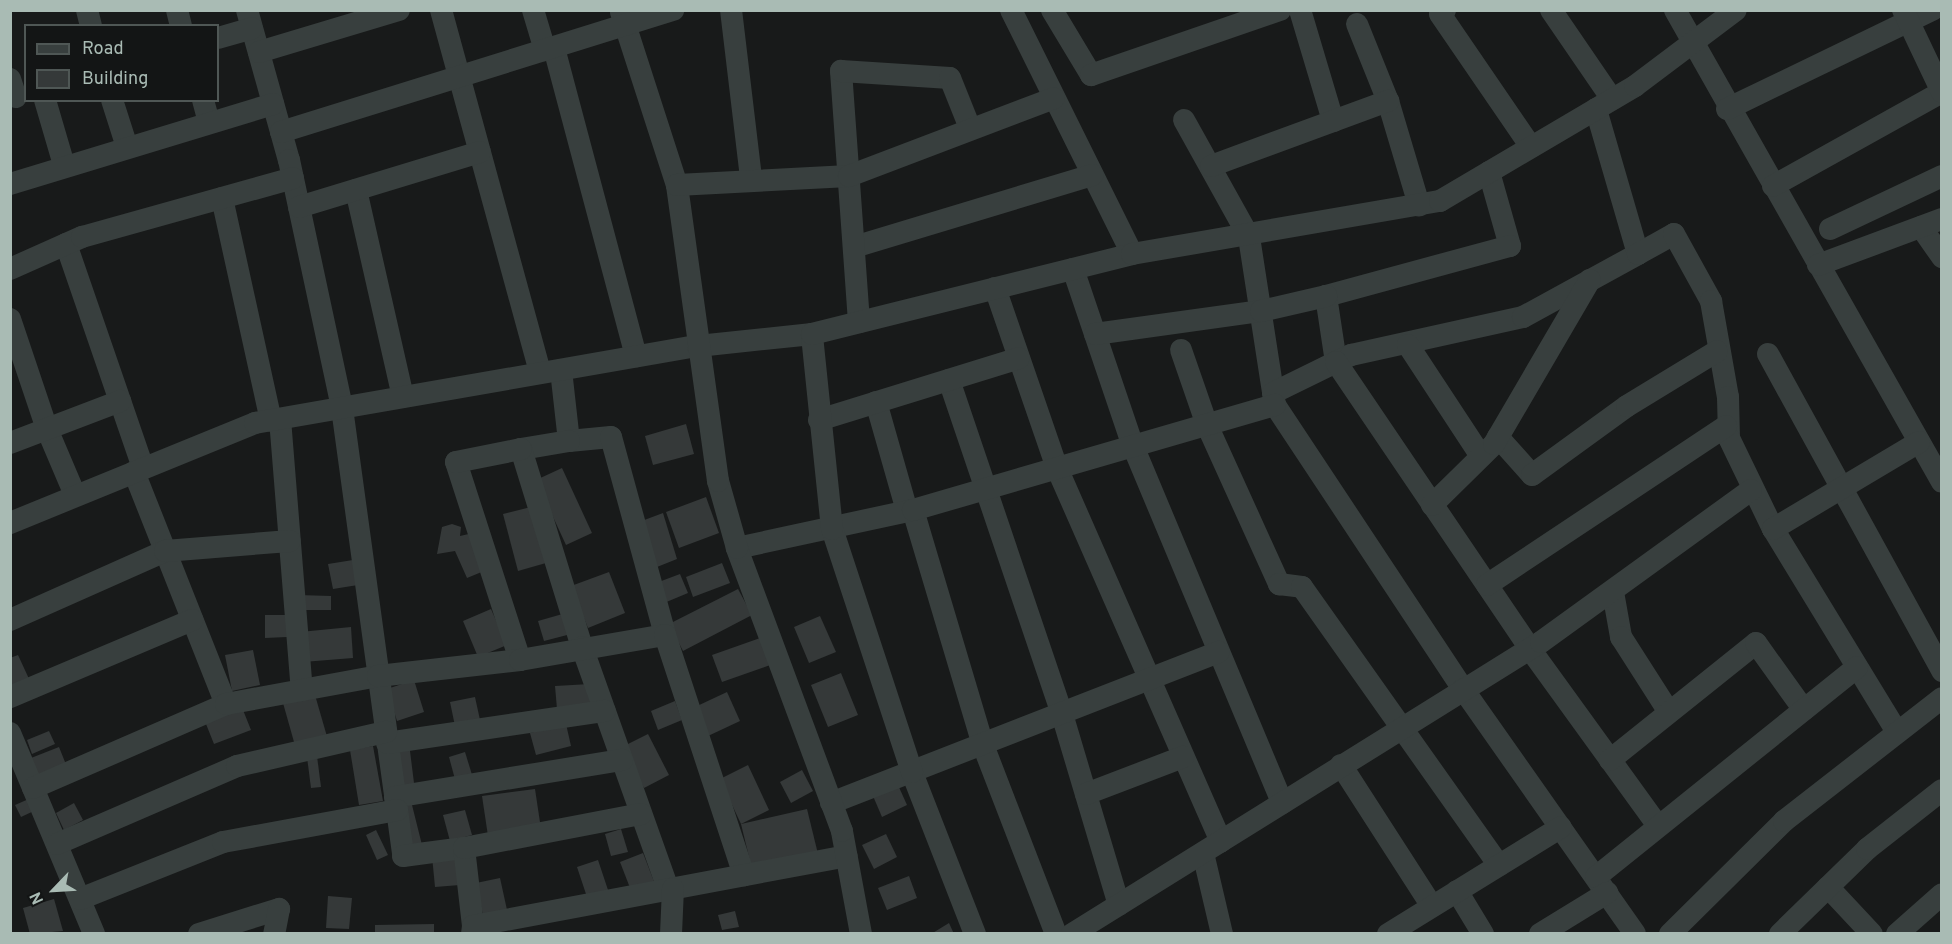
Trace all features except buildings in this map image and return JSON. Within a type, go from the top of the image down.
[{"type":"street","points":[[259,52],[399,10]]},
{"type":"street","points":[[441,10],[480,152],[550,372],[569,441]]},
{"type":"street","points":[[534,10],[550,49],[636,357]]},
{"type":"street","points":[[281,132],[550,49],[623,18],[673,10]]},
{"type":"street","points":[[731,10],[752,178]]},
{"type":"street","points":[[1011,10],[1132,254]]},
{"type":"street","points":[[1052,10],[1091,75],[1266,13]]},
{"type":"street","points":[[1300,10],[1333,121]]},
{"type":"street","points":[[1445,10],[1440,14],[1531,147]]},
{"type":"street","points":[[1551,10],[1604,104],[1638,254]]},
{"type":"street","points":[[1675,10],[1727,109],[1941,482]]},
{"type":"street","points":[[10,523],[138,470],[275,420],[698,346],[812,334],[1132,254],[1249,237],[1440,201],[1604,104],[1736,10]]},
{"type":"street","points":[[1727,109],[1906,16],[1932,10]]},
{"type":"street","points":[[1773,186],[1941,92],[1906,16]]},
{"type":"street","points":[[623,18],[677,185],[718,481],[736,548],[831,803],[846,856],[861,933]]},
{"type":"street","points":[[219,37],[249,19],[293,178],[342,408],[403,856],[464,848],[641,814]]},
{"type":"street","points":[[1358,24],[1388,101],[1419,205]]},
{"type":"street","points":[[859,322],[841,71],[950,78],[970,128]]},
{"type":"street","points":[[677,185],[752,178],[849,176],[970,128],[1054,98]]},
{"type":"street","points":[[1211,166],[1388,101]]},
{"type":"street","points":[[46,102],[64,165]]},
{"type":"street","points":[[113,102],[127,147]]},
{"type":"street","points":[[204,102],[209,122]]},
{"type":"street","points":[[10,184],[64,165],[273,104]]},
{"type":"street","points":[[1184,120],[1249,237],[1274,399],[1464,689],[1635,933]]},
{"type":"street","points":[[299,207],[480,152]]},
{"type":"street","points":[[1095,334],[1261,311],[1326,296],[1510,246],[1489,172]]},
{"type":"street","points":[[854,247],[1092,175]]},
{"type":"street","points":[[1830,229],[1941,176]]},
{"type":"street","points":[[10,269],[66,244],[293,178]]},
{"type":"street","points":[[356,190],[403,397]]},
{"type":"street","points":[[222,198],[275,420],[290,541],[302,690]]},
{"type":"street","points":[[1818,266],[1931,223],[1941,257]]},
{"type":"street","points":[[736,548],[832,529],[910,510],[1207,425],[1274,399],[1351,355],[1408,345],[1523,317],[1674,234],[1711,301],[1717,351],[1728,397],[1726,426],[1751,490],[1897,732]]},
{"type":"street","points":[[66,244],[120,401],[138,470],[165,550],[226,705]]},
{"type":"street","points":[[1073,269],[1133,446],[1282,803]]},
{"type":"street","points":[[1432,505],[1498,437],[1590,280]]},
{"type":"street","points":[[995,288],[1057,468],[1184,757],[1212,848],[1222,933]]},
{"type":"street","points":[[1326,296],[1336,362],[1530,649],[1658,826]]},
{"type":"street","points":[[10,319],[16,353],[75,495]]},
{"type":"street","points":[[812,334],[819,420],[832,529],[912,772],[975,933]]},
{"type":"street","points":[[1408,345],[1481,456]]},
{"type":"street","points":[[1181,350],[1207,425],[1279,584],[1302,586],[1498,865]]},
{"type":"street","points":[[1498,437],[1532,475],[1627,406],[1717,351]]},
{"type":"street","points":[[1768,354],[1941,671]]},
{"type":"street","points":[[819,420],[1019,358]]},
{"type":"street","points":[[949,380],[1062,714],[1119,905]]},
{"type":"street","points":[[10,443],[120,401]]},
{"type":"street","points":[[876,402],[983,745],[1056,933]]},
{"type":"street","points":[[1487,585],[1726,426]]},
{"type":"street","points":[[520,660],[456,462],[569,441],[611,437],[665,635],[744,875]]},
{"type":"street","points":[[1773,529],[1919,442]]},
{"type":"street","points":[[521,449],[582,647],[670,889],[671,933]]},
{"type":"street","points":[[1072,933],[1530,649],[1613,592],[1751,490]]},
{"type":"street","points":[[10,620],[165,550],[290,541]]},
{"type":"street","points":[[1613,592],[1621,637],[1669,712]]},
{"type":"street","points":[[10,697],[192,620]]},
{"type":"street","points":[[33,788],[226,705],[378,676],[520,660],[582,647],[665,635]]},
{"type":"street","points":[[1610,760],[1756,643],[1804,710]]},
{"type":"street","points":[[831,803],[1150,681],[1219,652]]},
{"type":"street","points":[[1540,933],[1601,885],[1658,826],[1857,667]]},
{"type":"street","points":[[1670,933],[1784,821],[1941,698]]},
{"type":"street","points":[[57,844],[237,766],[387,737],[605,711]]},
{"type":"street","points":[[10,733],[94,933]]},
{"type":"street","points":[[1086,794],[1184,757]]},
{"type":"street","points":[[80,899],[223,842],[396,804],[622,760]]},
{"type":"street","points":[[1341,765],[1432,906]]},
{"type":"street","points":[[1780,933],[1867,849],[1941,790]]},
{"type":"street","points":[[1389,933],[1561,827]]},
{"type":"street","points":[[464,848],[473,930],[670,889],[846,856]]},
{"type":"street","points":[[1828,887],[1872,933]]},
{"type":"street","points":[[1457,891],[1483,933]]},
{"type":"street","points":[[1900,933],[1941,894]]},
{"type":"street","points":[[199,933],[279,909],[274,933]]}]
